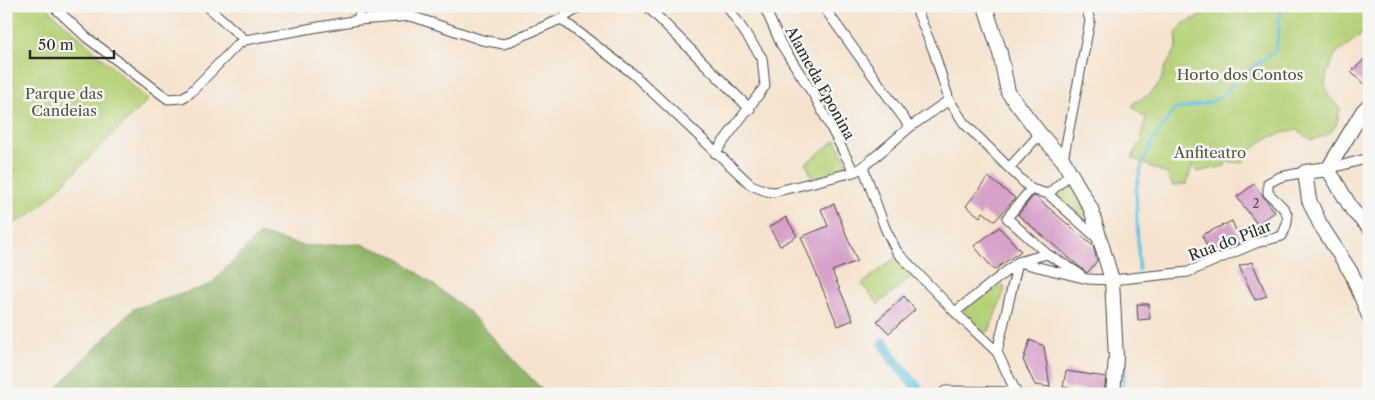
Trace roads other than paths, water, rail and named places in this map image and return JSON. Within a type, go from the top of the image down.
[{"type":"street","points":[[53,6],[86,37],[168,99],[182,98],[190,93],[237,45],[245,40],[358,20],[411,16]]},
{"type":"street","points":[[207,6],[245,40]]},
{"type":"street","points":[[358,20],[361,6]]},
{"type":"street","points":[[394,6],[411,16],[482,40],[504,44],[562,18],[582,6]]},
{"type":"street","points":[[647,6],[750,109]]},
{"type":"street","points":[[715,153],[750,109],[765,86],[762,58],[727,6]]},
{"type":"street","name":"Alameda Eponina","points":[[764,6],[781,44],[815,97],[854,172]]},
{"type":"street","points":[[823,6],[910,127]]},
{"type":"street","points":[[915,6],[934,52],[949,100],[964,123],[1032,189],[1048,194],[1100,240],[1102,248]]},
{"type":"street","points":[[985,6],[1000,53],[1008,92],[1040,134],[1063,160],[1091,209],[1112,280],[1116,358],[1113,394]]},
{"type":"street","points":[[1048,194],[1068,176],[1063,160],[1090,22],[1086,6]]},
{"type":"street","points":[[562,18],[632,73],[751,185],[766,191],[774,192],[854,172],[863,167],[910,127],[949,100]]},
{"type":"street","points":[[1328,169],[1363,111],[1369,106]]},
{"type":"street","points":[[1009,168],[1040,134]]},
{"type":"street","points":[[1369,158],[1328,169],[1306,172],[1309,200],[1320,224],[1352,274],[1369,316]]},
{"type":"street","points":[[863,167],[885,228],[897,252],[997,352],[1016,393]]},
{"type":"street","points":[[1328,169],[1353,211],[1369,227]]},
{"type":"street","name":"Rua do Pilar","points":[[1112,280],[1188,272],[1256,243],[1282,236],[1288,223],[1287,212],[1268,193],[1268,183],[1280,177],[1306,172]]},
{"type":"street","points":[[1032,189],[1007,218],[1047,254],[1087,279]]},
{"type":"street","points":[[955,312],[1018,262],[1047,254]]},
{"type":"street","points":[[1018,262],[1087,279],[1112,280]]},
{"type":"street","points":[[997,352],[1018,262]]},
{"type":"street","points":[[945,391],[1026,394]]},
{"type":"waterway","points":[[1139,270],[1136,189],[1142,164],[1152,142],[1174,110],[1211,102],[1224,94],[1236,80],[1276,50],[1281,6]]},
{"type":"waterway","points":[[884,343],[893,359],[922,394]]},
{"type":"waterway","points":[[1121,394],[1126,361]]},
{"type":"park label","name":"Horto dos Contos","points":[[1240,75]]},
{"type":"park label","name":"Parque das Candeias","points":[[64,102]]},
{"type":"park label","name":"Anfiteatro","points":[[1210,153]]}]
